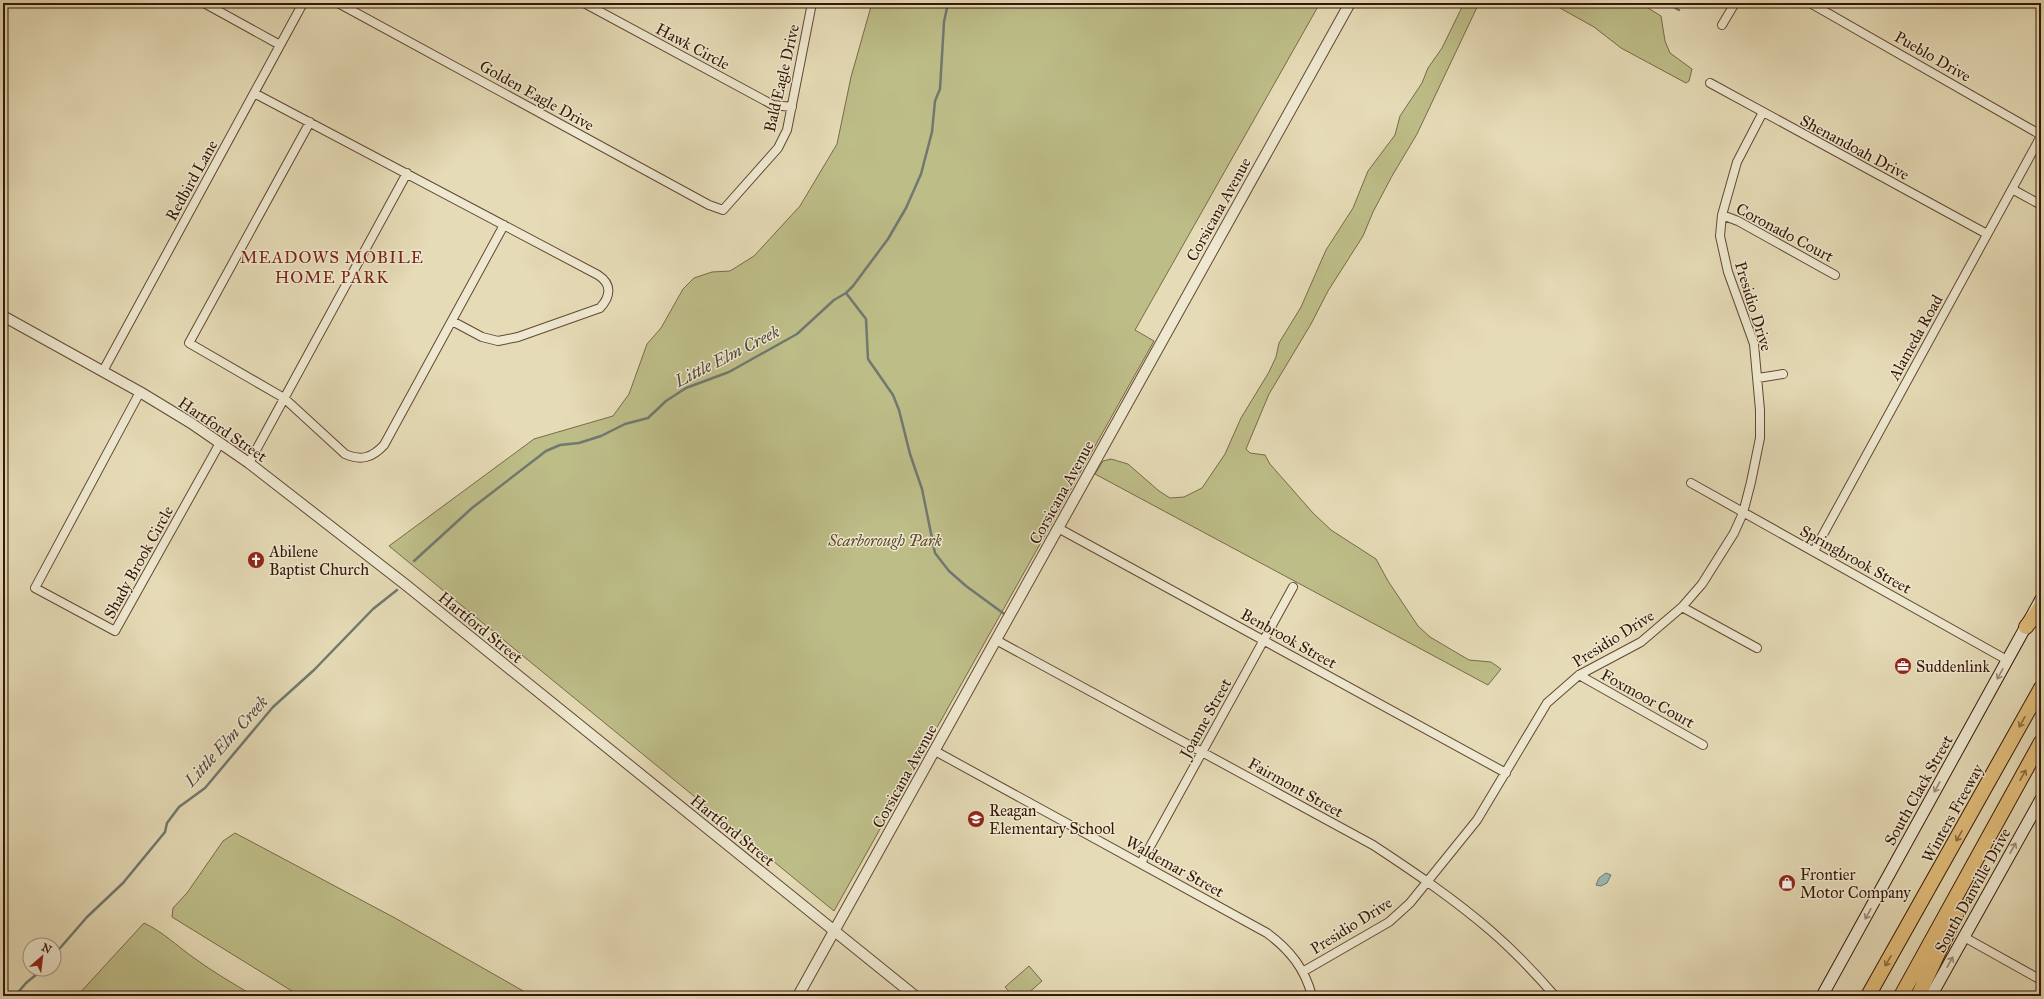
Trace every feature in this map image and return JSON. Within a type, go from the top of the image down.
[{"type":"highway","points":[[2026,627],[2041,607]]},
{"type":"highway","name":"Winters Freeway","points":[[1868,996],[2041,688]]},
{"type":"highway","points":[[1901,996],[2041,742]]},
{"type":"highway","points":[[1918,996],[2005,808]]},
{"type":"main road","name":"South Clack Street","points":[[1822,996],[2041,599]]},
{"type":"main road","name":"South Danville Drive","points":[[1931,996],[2041,799]]},
{"type":"street","points":[[204,3],[280,45]]},
{"type":"street","name":"Redbird Lane","points":[[103,371],[303,3]]},
{"type":"street","name":"Golden Eagle Drive","points":[[338,3],[709,205],[723,210]]},
{"type":"street","name":"Hawk Circle","points":[[584,3],[773,105],[792,107]]},
{"type":"street","name":"Bald Eagle Drive","points":[[723,210],[778,148],[787,130],[812,3]]},
{"type":"street","name":"Corsicana Avenue","points":[[798,996],[1350,3]]},
{"type":"street","points":[[1722,25],[1734,3]]},
{"type":"street","name":"Pueblo Drive","points":[[1810,3],[2041,136]]},
{"type":"street","name":"Shenandoah Drive","points":[[1710,83],[1988,234]]},
{"type":"street","points":[[254,93],[604,279],[609,293],[606,302],[600,308],[518,337],[498,341],[482,337],[452,321]]},
{"type":"street","name":"Presidio Drive","points":[[1304,971],[1389,922],[1410,903],[1477,820],[1547,703],[1579,675],[1641,642],[1682,607],[1702,584],[1720,557],[1743,513],[1760,438],[1758,378],[1754,344],[1734,290],[1723,251],[1720,236],[1722,215],[1731,178],[1737,162],[1763,112]]},
{"type":"street","points":[[310,122],[189,343],[284,398],[345,454],[356,459],[366,458],[375,454],[384,445],[504,225]]},
{"type":"street","name":"Alameda Road","points":[[1814,551],[2041,136]]},
{"type":"street","points":[[249,463],[406,173]]},
{"type":"street","points":[[2012,189],[2041,205]]},
{"type":"street","name":"Coronado Court","points":[[1722,215],[1738,221],[1835,275]]},
{"type":"street","name":"Hartford Street","points":[[3,316],[140,392],[249,463],[406,586],[915,996]]},
{"type":"street","points":[[1758,378],[1783,374]]},
{"type":"street","name":"Shady Brook Circle","points":[[140,392],[35,588],[115,631],[220,443]]},
{"type":"street","name":"Springbrook Street","points":[[1691,483],[2007,660]]},
{"type":"street","name":"Benbrook Street","points":[[1058,528],[1506,773]]},
{"type":"street","name":"Joanne Street","points":[[1141,863],[1293,587]]},
{"type":"street","points":[[1682,607],[1757,648]]},
{"type":"street","name":"Fairmont Street","points":[[996,640],[1373,845],[1428,882],[1492,931],[1523,961],[1555,996]]},
{"type":"street","name":"Foxmoor Court","points":[[1579,675],[1704,745]]},
{"type":"street","name":"Waldemar Street","points":[[935,751],[1141,863],[1267,934],[1291,954],[1304,971],[1312,996]]},
{"type":"street","points":[[1964,937],[2041,980]]},
{"type":"green space","name":"Scarborough Park","points":[[872,3],[1320,3],[1135,330],[1154,341],[834,911],[389,546],[534,439],[613,416],[629,394],[647,344],[661,328],[683,289],[694,278],[712,272],[730,271],[754,256],[800,206],[837,144],[851,77]]},
{"type":"green space","points":[[1464,3],[1479,3],[1417,134],[1392,176],[1373,212],[1363,236],[1328,291],[1311,324],[1269,394],[1246,449],[1250,453],[1265,455],[1270,464],[1313,513],[1331,530],[1376,559],[1388,581],[1418,626],[1430,637],[1469,660],[1491,662],[1501,669],[1488,685],[1095,474],[1103,461],[1111,459],[1128,464],[1159,491],[1170,498],[1184,497],[1202,488],[1225,454],[1241,418],[1269,372],[1276,357],[1279,343],[1301,307],[1326,250],[1353,208],[1368,171],[1395,135],[1400,116],[1422,83],[1428,68],[1442,48]]},
{"type":"green space","points":[[1551,3],[1640,3],[1661,16],[1665,41],[1670,53],[1692,69],[1689,81],[1686,83],[1621,48],[1594,27]]},
{"type":"green space","points":[[235,833],[395,918],[532,996],[300,996],[172,917],[173,908],[187,893],[223,841]]},
{"type":"green space","points":[[144,923],[164,935],[224,978],[254,996],[77,996]]},
{"type":"green space","points":[[1029,966],[1042,981],[1025,996],[1013,996],[1005,987]]},
{"type":"water","points":[[1606,873],[1611,875],[1607,883],[1601,886],[1596,885],[1599,878]]},
{"type":"waterway","name":"Little Elm Creek","points":[[414,561],[472,508],[546,451],[560,445],[579,443],[601,436],[625,424],[648,418],[666,401],[686,388],[729,372],[797,334],[834,300],[846,293],[853,286],[888,239],[906,208],[921,174],[932,132],[935,101],[940,89],[944,22],[948,3]]},
{"type":"waterway","points":[[1666,3],[1679,10]]},
{"type":"waterway","points":[[846,293],[866,319],[868,359],[893,395],[899,410],[910,454],[922,489],[935,553],[949,571],[966,586],[1007,616]]},
{"type":"waterway","name":"Little Elm Creek","points":[[62,946],[87,917],[123,883],[165,832],[167,823],[179,807],[205,788],[273,707],[314,670],[373,609],[397,590]]},
{"type":"waterway","name":"Little Elm Creek","points":[[15,996],[33,977]]},
{"type":"place","name":"Abilene Baptist Church","points":[[256,560]]},
{"type":"place","name":"Suddenlink","points":[[1903,666]]},
{"type":"place","name":"Reagan Elementary School","points":[[976,819]]},
{"type":"place","name":"Frontier Motor Company","points":[[1787,883]]},
{"type":"district","name":"MEADOWS MOBILE HOME PARK","points":[[332,267]]}]
